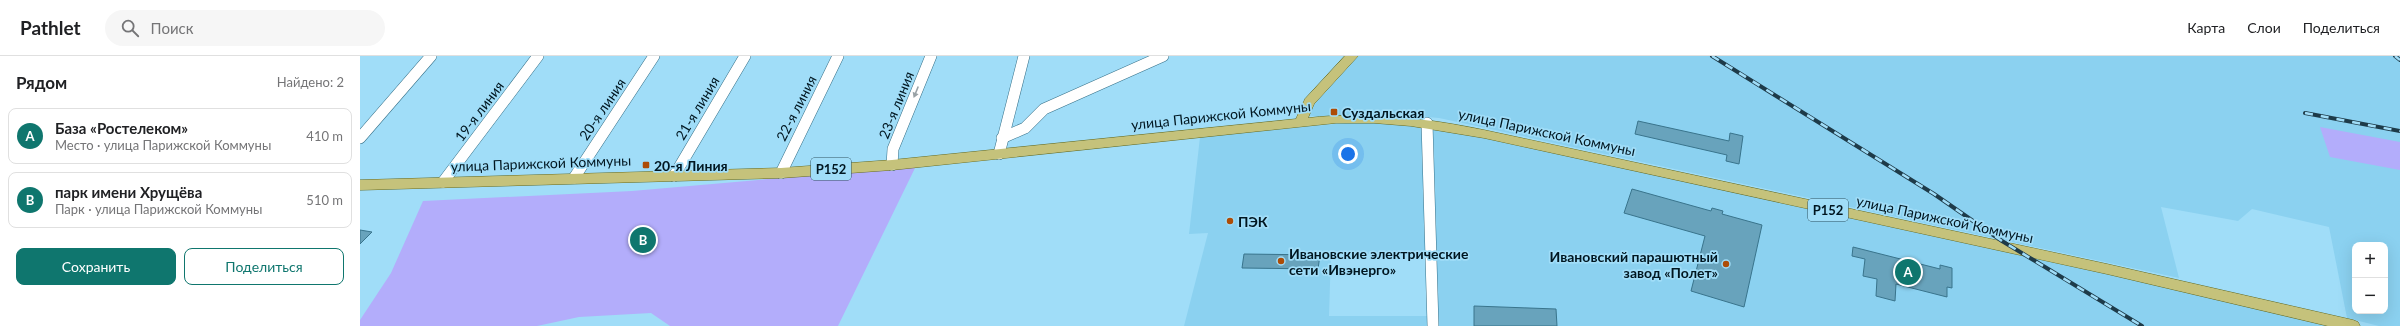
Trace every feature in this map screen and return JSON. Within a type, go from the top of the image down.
[{"type":"main road","points":[[1300,123],[1309,102],[1352,56]]},
{"type":"main road","name":"улица Парижской Коммуны","points":[[360,185],[781,173],[892,165],[1361,117],[1427,122],[2107,269],[2353,326]]},
{"type":"street","points":[[360,138],[431,56]]},
{"type":"street","name":"19-я линия","points":[[443,182],[538,56]]},
{"type":"street","name":"20-я линия","points":[[574,178],[654,56]]},
{"type":"street","name":"21-я линия","points":[[674,176],[745,56]]},
{"type":"street","name":"22-я линия","points":[[781,173],[838,56]]},
{"type":"street","name":"23-я линия","points":[[892,165],[893,149],[931,56]]},
{"type":"street","points":[[999,154],[1024,56]]},
{"type":"street","points":[[1002,138],[1025,128],[1044,109],[1163,56]]},
{"type":"street","points":[[1427,122],[1433,326]]},
{"type":"shaded area","points":[[1348,56],[2400,56],[2400,326],[2379,326],[2347,318],[2329,227],[2252,209],[2238,221],[2161,207],[2179,278],[1439,118],[1374,113],[1318,117],[1307,115],[1304,104]]},
{"type":"shaded area","points":[[1356,122],[1424,125],[1426,255],[1331,253],[1329,316],[1429,316],[1429,326],[1184,326],[1208,233],[1189,234],[1200,137]]},
{"type":"shaded area","points":[[1433,127],[2017,252],[2334,326],[1438,326]]},
{"type":"shaded area","points":[[2320,127],[2400,142],[2400,170],[2330,157]]},
{"type":"shaded area","points":[[916,166],[838,326],[670,326],[651,313],[579,317],[537,326],[360,326],[360,320],[391,273],[423,201],[632,191]]},
{"type":"building","points":[[1638,121],[1729,141],[1730,133],[1743,136],[1739,164],[1726,161],[1727,155],[1635,134]]},
{"type":"building","name":"Ивановский парашютный завод «Полет»","points":[[1632,189],[1711,211],[1712,208],[1723,211],[1722,214],[1762,225],[1744,307],[1691,291],[1705,236],[1624,213]]},
{"type":"building","points":[[360,230],[372,232],[360,244]]},
{"type":"building","points":[[1853,247],[1940,269],[1940,265],[1952,268],[1952,288],[1947,287],[1947,297],[1896,284],[1895,301],[1876,296],[1877,279],[1863,276],[1865,259],[1852,256]]},
{"type":"building","name":"Ивановские электрические сети «Ивэнерго»","points":[[1244,254],[1320,255],[1318,269],[1242,268]]},
{"type":"building","points":[[1474,306],[1556,309],[1557,326],[1474,326]]},
{"type":"railway","points":[[1712,56],[1934,194],[2002,241],[2142,326]]},
{"type":"railway","points":[[2395,56],[2400,60]]},
{"type":"railway","points":[[2305,113],[2400,131]]},
{"type":"place","name":"Суздальская","points":[[1334,112]]},
{"type":"place","name":"20-я Линия","points":[[646,165]]},
{"type":"place","name":"ПЭК","points":[[1230,221]]},
{"type":"place","name":"парк имени Хрущёва","points":[[643,240]]},
{"type":"place","name":"Ивановские электрические сети «Ивэнерго»","points":[[1281,261]]},
{"type":"place","name":"Ивановский парашютный завод «Полет»","points":[[1726,264]]},
{"type":"place","name":"База «Ростелеком»","points":[[1908,272]]}]
